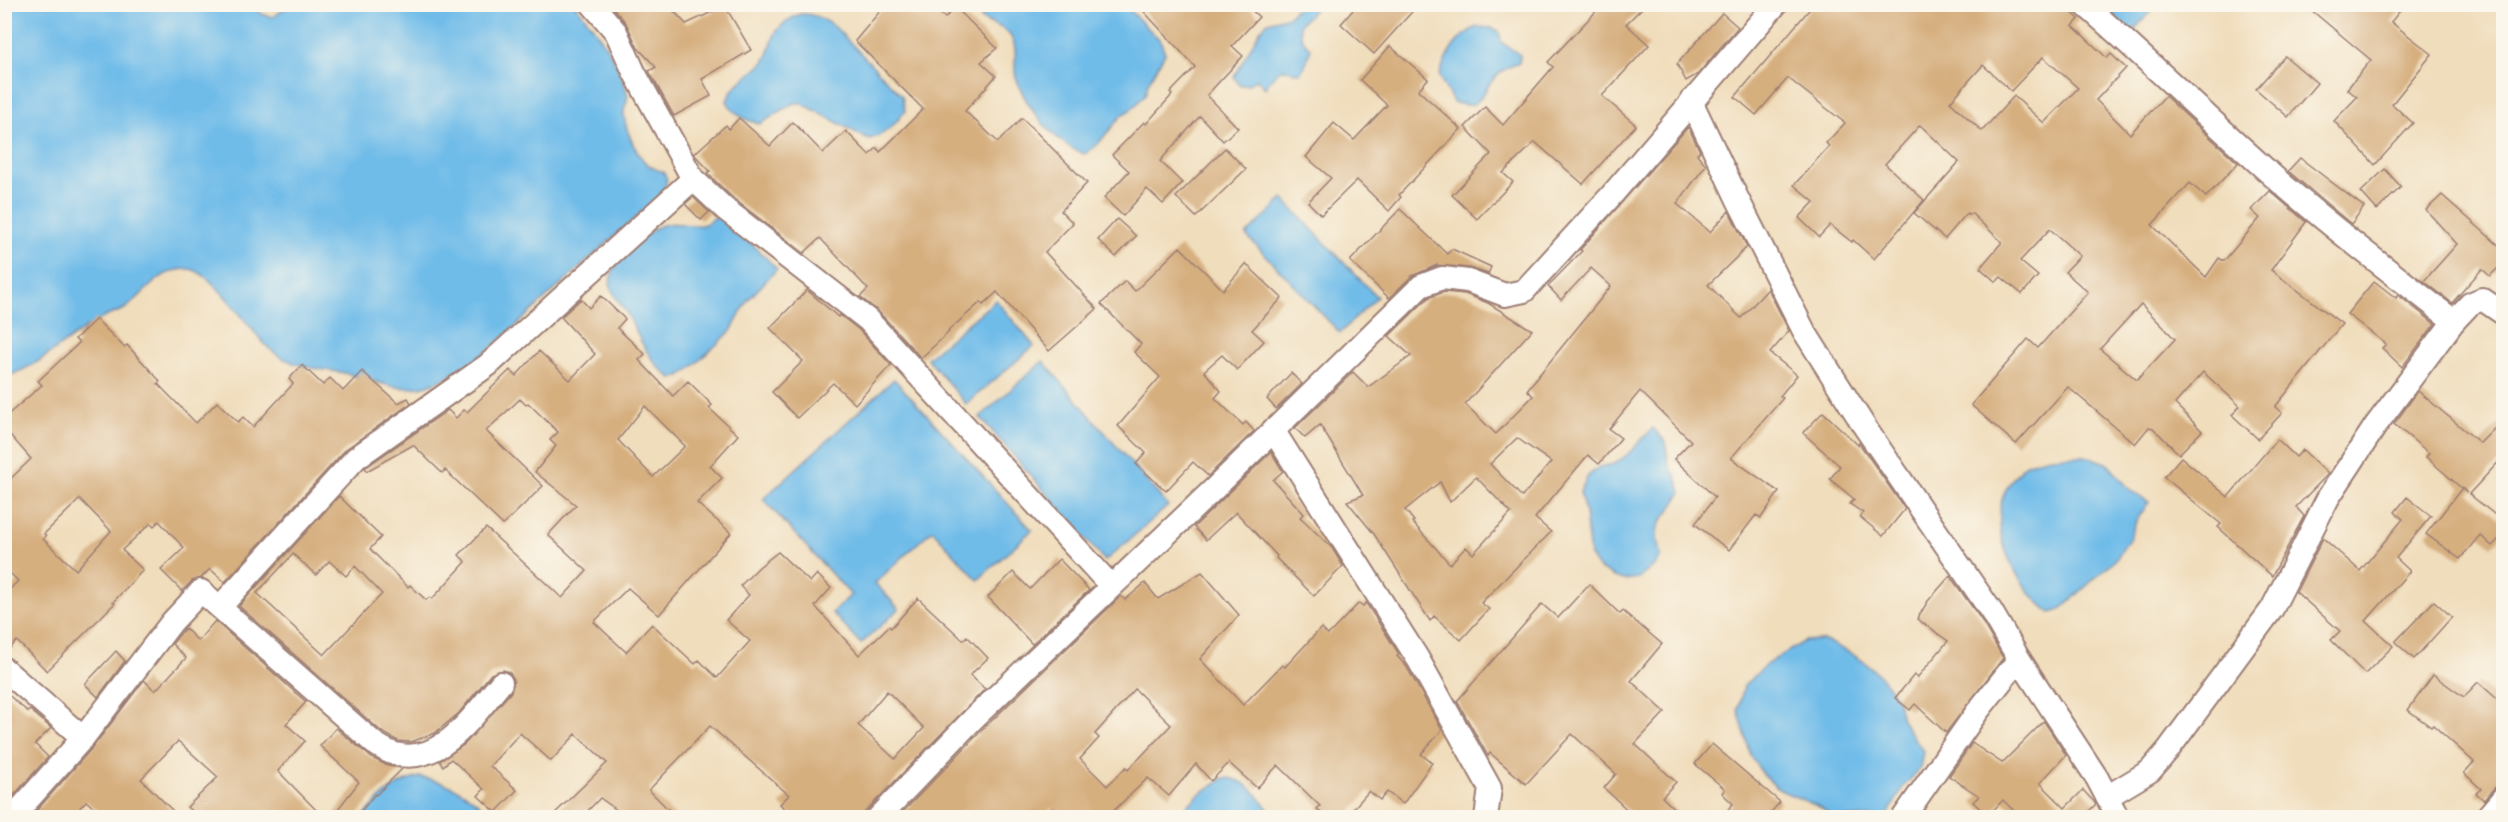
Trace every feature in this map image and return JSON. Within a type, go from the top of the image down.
[{"type":"street","points":[[592,4],[616,32],[634,72],[693,179],[725,209],[868,320],[1111,586]]},
{"type":"street","points":[[878,818],[974,718],[1421,286],[1442,278],[1468,281],[1505,295],[1524,291],[1610,197],[1776,4]]},
{"type":"street","points":[[2084,4],[2331,225],[2454,321]]},
{"type":"street","points":[[1691,101],[1804,331],[1866,429],[1991,611],[2019,659],[2073,738],[2118,818]]},
{"type":"street","points":[[220,607],[356,458],[488,365],[693,179]]},
{"type":"street","points":[[2107,796],[2150,771],[2252,637],[2272,609],[2328,498],[2382,416],[2454,321],[2470,304],[2482,299],[2504,314]]},
{"type":"street","points":[[1273,430],[1418,659],[1490,788],[1486,818]]},
{"type":"street","points":[[12,818],[83,738],[172,622],[201,591],[374,743],[393,754],[412,756],[431,752],[452,738],[501,683]]},
{"type":"street","points":[[1903,818],[1977,712],[2019,659]]},
{"type":"street","points":[[4,669],[83,738]]},
{"type":"street","points":[[2486,818],[2504,796]]},
{"type":"water","points":[[251,4],[262,14],[273,17],[291,4],[575,5],[591,24],[618,68],[628,95],[624,111],[628,132],[644,161],[651,167],[664,172],[667,180],[662,194],[476,360],[428,385],[396,387],[287,360],[263,342],[209,280],[199,272],[189,269],[169,272],[154,282],[126,308],[88,326],[32,365],[5,377],[5,5]]},
{"type":"water","points":[[974,5],[1124,5],[1160,40],[1165,53],[1148,83],[1145,95],[1133,108],[1121,116],[1098,144],[1085,154],[1053,134],[1034,112],[1020,89],[1016,77],[1015,49],[1011,36],[1008,32],[982,19]]},
{"type":"water","points":[[1299,5],[1319,5],[1300,24],[1302,38],[1311,48],[1300,73],[1281,70],[1275,74],[1265,88],[1257,79],[1247,85],[1240,85],[1234,77],[1261,29],[1268,22],[1289,16]]},
{"type":"water","points":[[2093,5],[2156,5],[2129,36]]},
{"type":"water","points":[[800,14],[814,16],[835,27],[902,96],[905,111],[894,125],[874,138],[868,139],[801,103],[794,103],[760,124],[740,116],[733,110],[727,101],[730,94],[765,61],[777,30]]},
{"type":"water","points":[[1477,27],[1499,31],[1501,42],[1520,55],[1519,63],[1504,69],[1497,75],[1476,103],[1463,105],[1453,102],[1439,76],[1453,47],[1463,36]]},
{"type":"water","points":[[1283,199],[1377,297],[1340,333],[1246,235]]},
{"type":"water","points":[[721,213],[777,269],[748,300],[731,331],[689,370],[672,378],[647,352],[628,315],[612,291],[611,279],[619,261],[635,243],[653,230],[665,224],[702,225]]},
{"type":"water","points":[[996,300],[1034,346],[966,404],[927,358]]},
{"type":"water","points":[[1043,361],[1168,506],[1105,561],[980,417]]},
{"type":"water","points":[[894,379],[1032,530],[978,580],[932,530],[875,583],[899,609],[861,644],[832,613],[851,595],[763,499]]},
{"type":"water","points":[[1653,428],[1665,441],[1669,466],[1676,476],[1681,492],[1658,527],[1661,556],[1655,565],[1639,578],[1624,580],[1598,568],[1590,556],[1580,492],[1588,476],[1599,467],[1614,464],[1627,455]]},
{"type":"water","points":[[2085,456],[2107,463],[2131,491],[2149,502],[2116,559],[2060,610],[2051,613],[2038,602],[2015,572],[2002,536],[2000,518],[2002,501],[2009,484],[2022,468],[2037,460]]},
{"type":"water","points":[[1822,640],[1854,655],[1880,677],[1897,699],[1902,719],[1923,751],[1920,769],[1903,787],[1887,817],[1832,817],[1822,808],[1780,790],[1763,775],[1751,756],[1738,710],[1744,686],[1767,664],[1805,641]]},
{"type":"water","points":[[420,777],[451,786],[469,796],[493,817],[363,817],[394,787]]},
{"type":"water","points":[[1224,778],[1247,785],[1274,817],[1177,817],[1199,794]]},
{"type":"building","points":[[610,4],[667,4],[686,24],[725,6],[751,50],[702,79],[711,96],[674,116],[649,71],[656,67],[638,48],[626,23]]},
{"type":"building","points":[[886,4],[930,4],[945,18],[955,7],[997,48],[981,62],[996,76],[965,111],[998,142],[1022,118],[1087,183],[1061,211],[1073,223],[1045,252],[1097,309],[1049,351],[997,292],[983,305],[981,302],[921,358],[878,311],[860,297],[868,289],[820,238],[804,253],[734,199],[707,173],[710,171],[694,154],[726,125],[729,129],[739,118],[770,146],[793,122],[823,153],[846,131],[869,155],[877,148],[880,152],[923,109],[855,41]]},
{"type":"building","points":[[1137,4],[1245,4],[1259,17],[1232,46],[1243,56],[1207,95],[1238,128],[1223,141],[1200,116],[1160,161],[1182,183],[1163,204],[1147,189],[1123,216],[1104,198],[1129,171],[1112,155],[1144,122],[1146,124],[1172,95],[1170,93],[1195,67]]},
{"type":"building","points":[[1358,4],[1419,4],[1374,54],[1341,24]]},
{"type":"building","points":[[1603,4],[1646,4],[1626,24],[1649,45],[1602,96],[1636,125],[1583,184],[1535,142],[1503,173],[1513,182],[1477,219],[1452,195],[1491,154],[1465,127],[1485,107],[1503,125],[1553,67],[1548,62]]},
{"type":"building","points":[[1814,4],[2062,4],[2079,19],[2073,26],[2107,58],[2111,54],[2126,68],[2096,100],[2130,134],[2165,96],[2238,163],[2206,197],[2190,183],[2152,225],[2206,277],[2219,258],[2224,261],[2260,218],[2251,210],[2270,191],[2306,222],[2271,270],[2342,324],[2275,407],[2282,413],[2258,439],[2232,415],[2240,406],[2203,372],[2175,404],[2202,431],[2179,454],[2153,428],[2149,427],[2135,444],[2068,387],[2016,444],[1971,405],[2028,339],[2038,348],[2088,292],[2065,272],[2080,256],[2050,229],[2020,261],[2038,276],[2022,294],[2001,277],[1996,282],[1980,268],[2002,242],[1971,213],[1969,215],[1967,213],[1945,239],[1914,213],[1959,162],[1920,125],[1885,164],[1924,200],[1874,259],[1853,240],[1852,242],[1830,225],[1819,237],[1799,218],[1814,202],[1794,185],[1829,146],[1826,143],[1845,123],[1788,78],[1756,115],[1735,97]],"holes":[[[2043,57],[2078,88],[2044,123],[2014,96],[1982,131],[1950,102],[1983,65],[2011,91]],[[2141,304],[2175,339],[2137,380],[2100,349]]]},
{"type":"building","points":[[2304,4],[2405,4],[2391,22],[2432,54],[2392,104],[2413,123],[2375,165],[2334,121],[2357,97],[2347,89],[2371,60]]},
{"type":"building","points":[[1722,13],[1738,27],[1698,74],[1686,81],[1677,64]]},
{"type":"building","points":[[1390,46],[1428,79],[1418,90],[1461,129],[1399,195],[1401,197],[1389,211],[1357,180],[1321,215],[1308,202],[1331,178],[1306,157],[1334,123],[1354,140],[1387,105],[1360,80]]},
{"type":"building","points":[[2285,56],[2317,83],[2288,117],[2256,89]]},
{"type":"building","points":[[1688,127],[1700,151],[1697,154],[1706,165],[1677,204],[1710,232],[1729,211],[1747,247],[1708,285],[1741,318],[1768,289],[1789,331],[1770,353],[1797,375],[1780,396],[1783,398],[1731,458],[1779,492],[1761,518],[1756,515],[1729,550],[1695,524],[1715,497],[1674,459],[1691,441],[1640,391],[1609,429],[1621,438],[1599,464],[1588,455],[1535,518],[1551,532],[1481,603],[1489,609],[1461,640],[1434,616],[1430,621],[1374,534],[1347,501],[1363,495],[1320,425],[1305,438],[1295,428],[1353,372],[1368,387],[1411,356],[1389,336],[1428,298],[1444,292],[1465,294],[1488,303],[1532,330],[1465,404],[1496,434],[1533,396],[1527,390],[1611,286],[1591,268],[1561,300],[1548,286],[1582,251],[1580,250]],"holes":[[[1517,438],[1551,462],[1522,497],[1490,464]],[[1476,477],[1511,513],[1473,554],[1466,547],[1450,564],[1412,522],[1414,521],[1405,510],[1440,482],[1450,502]]]},
{"type":"building","points":[[1225,148],[1246,169],[1196,217],[1176,197]]},
{"type":"building","points":[[2300,158],[2364,207],[2351,224],[2288,171]]},
{"type":"building","points":[[2385,169],[2401,187],[2377,210],[2361,192]]},
{"type":"building","points":[[2442,195],[2504,250],[2504,262],[2490,276],[2482,269],[2452,303],[2424,281],[2457,244],[2426,210]]},
{"type":"building","points":[[693,197],[709,212],[701,220],[685,204]]},
{"type":"building","points":[[1400,209],[1447,254],[1452,249],[1491,267],[1488,274],[1470,268],[1437,265],[1412,276],[1389,298],[1350,261]]},
{"type":"building","points":[[1117,219],[1136,236],[1116,257],[1098,240]]},
{"type":"building","points":[[1180,247],[1223,290],[1246,264],[1282,298],[1252,330],[1264,341],[1237,370],[1222,355],[1204,371],[1221,391],[1215,398],[1243,425],[1246,422],[1254,431],[1208,476],[1193,462],[1166,491],[1136,464],[1146,453],[1118,426],[1160,377],[1134,352],[1141,344],[1101,304],[1125,281],[1135,291]]},
{"type":"building","points":[[2374,281],[2396,298],[2398,295],[2435,324],[2402,367],[2382,348],[2386,344],[2347,314]]},
{"type":"building","points":[[807,290],[838,317],[840,315],[859,330],[891,365],[855,404],[833,383],[797,418],[772,392],[803,361],[770,328]]},
{"type":"building","points":[[601,296],[625,319],[617,328],[645,354],[639,360],[673,396],[688,381],[712,405],[709,408],[738,435],[710,466],[722,478],[697,503],[731,533],[659,615],[628,588],[594,622],[626,652],[652,624],[695,664],[699,660],[717,678],[750,641],[726,620],[749,595],[740,586],[778,552],[810,582],[817,574],[831,588],[815,606],[859,655],[889,626],[891,628],[918,598],[963,640],[967,636],[988,658],[970,675],[985,689],[859,818],[794,818],[780,804],[789,795],[710,726],[649,790],[677,818],[628,818],[600,798],[581,818],[550,818],[607,763],[576,734],[551,761],[520,733],[490,766],[517,790],[496,812],[478,796],[484,789],[451,759],[443,766],[440,761],[465,744],[511,692],[514,679],[509,672],[503,670],[491,674],[459,713],[435,733],[411,742],[398,741],[382,732],[239,606],[339,496],[381,537],[370,549],[408,587],[410,585],[426,600],[430,597],[432,599],[466,562],[459,555],[486,528],[562,598],[587,571],[548,535],[576,505],[535,472],[556,446],[550,440],[558,432],[528,403],[526,405],[520,399],[486,431],[543,486],[503,525],[445,470],[442,473],[413,445],[367,471],[365,468],[448,410],[456,418],[464,410],[467,412],[510,370],[516,376],[539,351],[570,380],[595,354],[561,317],[581,299],[589,308]],"holes":[[[645,406],[685,446],[653,477],[618,440]],[[293,554],[316,575],[329,561],[346,576],[355,566],[382,594],[324,655],[257,593]],[[887,691],[924,728],[895,759],[858,725]]]},
{"type":"building","points":[[96,319],[124,347],[127,345],[160,381],[158,384],[196,423],[217,402],[238,422],[243,417],[253,427],[293,384],[289,379],[302,365],[323,385],[330,378],[343,391],[362,371],[398,403],[408,398],[411,403],[346,449],[225,582],[210,569],[182,591],[161,570],[184,548],[159,521],[154,526],[151,523],[122,550],[143,570],[113,602],[115,603],[47,671],[17,641],[4,654],[4,595],[18,581],[4,567],[4,485],[31,459],[4,428],[4,418],[42,385],[38,381],[79,343],[75,339]],"holes":[[[80,499],[111,531],[76,570],[43,539],[46,536],[44,534]]]},
{"type":"building","points":[[1291,373],[1302,384],[1276,409],[1267,399]]},
{"type":"building","points":[[2418,391],[2480,443],[2504,419],[2504,456],[2469,494],[2504,522],[2504,534],[2492,546],[2480,535],[2460,559],[2426,534],[2462,488],[2426,457],[2429,453],[2394,424]]},
{"type":"building","points":[[1823,412],[1858,445],[1859,443],[1905,509],[1883,536],[1860,517],[1863,513],[1850,504],[1854,499],[1830,479],[1840,466],[1803,433]]},
{"type":"building","points":[[2277,439],[2296,457],[2303,450],[2328,474],[2296,507],[2304,516],[2272,576],[2218,527],[2221,524],[2164,477],[2181,457],[2228,497]]},
{"type":"building","points":[[1271,452],[1283,471],[1273,480],[1304,514],[1300,517],[1332,548],[1343,566],[1314,596],[1276,558],[1277,556],[1236,512],[1206,540],[1194,527]]},
{"type":"building","points":[[2407,497],[2431,516],[2396,558],[2410,571],[2366,621],[2393,646],[2365,674],[2331,640],[2340,631],[2296,592],[2323,538],[2360,571],[2403,519],[2395,512]]},
{"type":"building","points":[[1059,559],[1089,590],[1032,644],[988,597],[1013,572],[1030,589]]},
{"type":"building","points":[[1202,572],[1239,615],[1200,659],[1243,705],[1282,665],[1285,667],[1321,628],[1328,635],[1359,603],[1363,606],[1366,603],[1399,654],[1397,656],[1406,666],[1442,730],[1421,754],[1432,763],[1403,804],[1387,792],[1380,800],[1369,791],[1345,818],[1327,818],[1317,809],[1320,806],[1278,765],[1257,788],[1229,763],[1211,781],[1196,764],[1169,796],[1148,778],[1106,818],[1061,818],[1052,808],[1042,818],[902,818],[900,815],[984,728],[1121,596],[1125,600],[1145,583],[1158,599]],"holes":[[[1135,689],[1171,725],[1128,770],[1126,767],[1107,786],[1080,759],[1099,738],[1095,734]]]},
{"type":"building","points":[[1950,576],[1980,618],[2003,658],[1946,733],[1915,704],[1910,710],[1895,698],[1914,675],[1917,678],[1948,641],[1917,619],[1928,601]]},
{"type":"building","points":[[1589,584],[1620,614],[1623,611],[1662,644],[1631,681],[1665,712],[1635,744],[1676,782],[1662,797],[1684,818],[1636,818],[1604,788],[1616,774],[1572,734],[1526,784],[1490,753],[1488,756],[1457,701],[1542,604],[1558,618]]},
{"type":"building","points":[[2434,601],[2452,617],[2414,659],[2395,642]]},
{"type":"building","points":[[215,621],[306,702],[286,724],[305,741],[278,771],[324,818],[199,818],[187,807],[218,777],[178,741],[141,779],[180,818],[106,818],[86,801],[71,818],[30,818],[93,747],[144,680],[155,691],[186,658],[172,644],[185,628],[198,641]]},
{"type":"building","points":[[116,651],[125,661],[98,697],[85,684]]},
{"type":"building","points":[[2433,675],[2464,697],[2478,682],[2504,705],[2504,784],[2494,788],[2484,800],[2476,793],[2481,789],[2464,773],[2474,762],[2433,725],[2431,727],[2408,710]]},
{"type":"building","points":[[4,691],[51,728],[35,744],[48,757],[6,804]]},
{"type":"building","points":[[2044,721],[2066,755],[2040,783],[2065,808],[2083,790],[2096,804],[2082,818],[2021,818],[2003,800],[1988,816],[1973,802],[1979,796],[1949,776],[1972,743],[2002,763]]},
{"type":"building","points":[[336,728],[372,758],[388,766],[403,768],[375,794],[355,818],[331,818],[359,782],[320,746]]},
{"type":"building","points":[[1712,744],[1780,802],[1766,818],[1720,818],[1733,804],[1722,793],[1725,789],[1695,764]]}]
